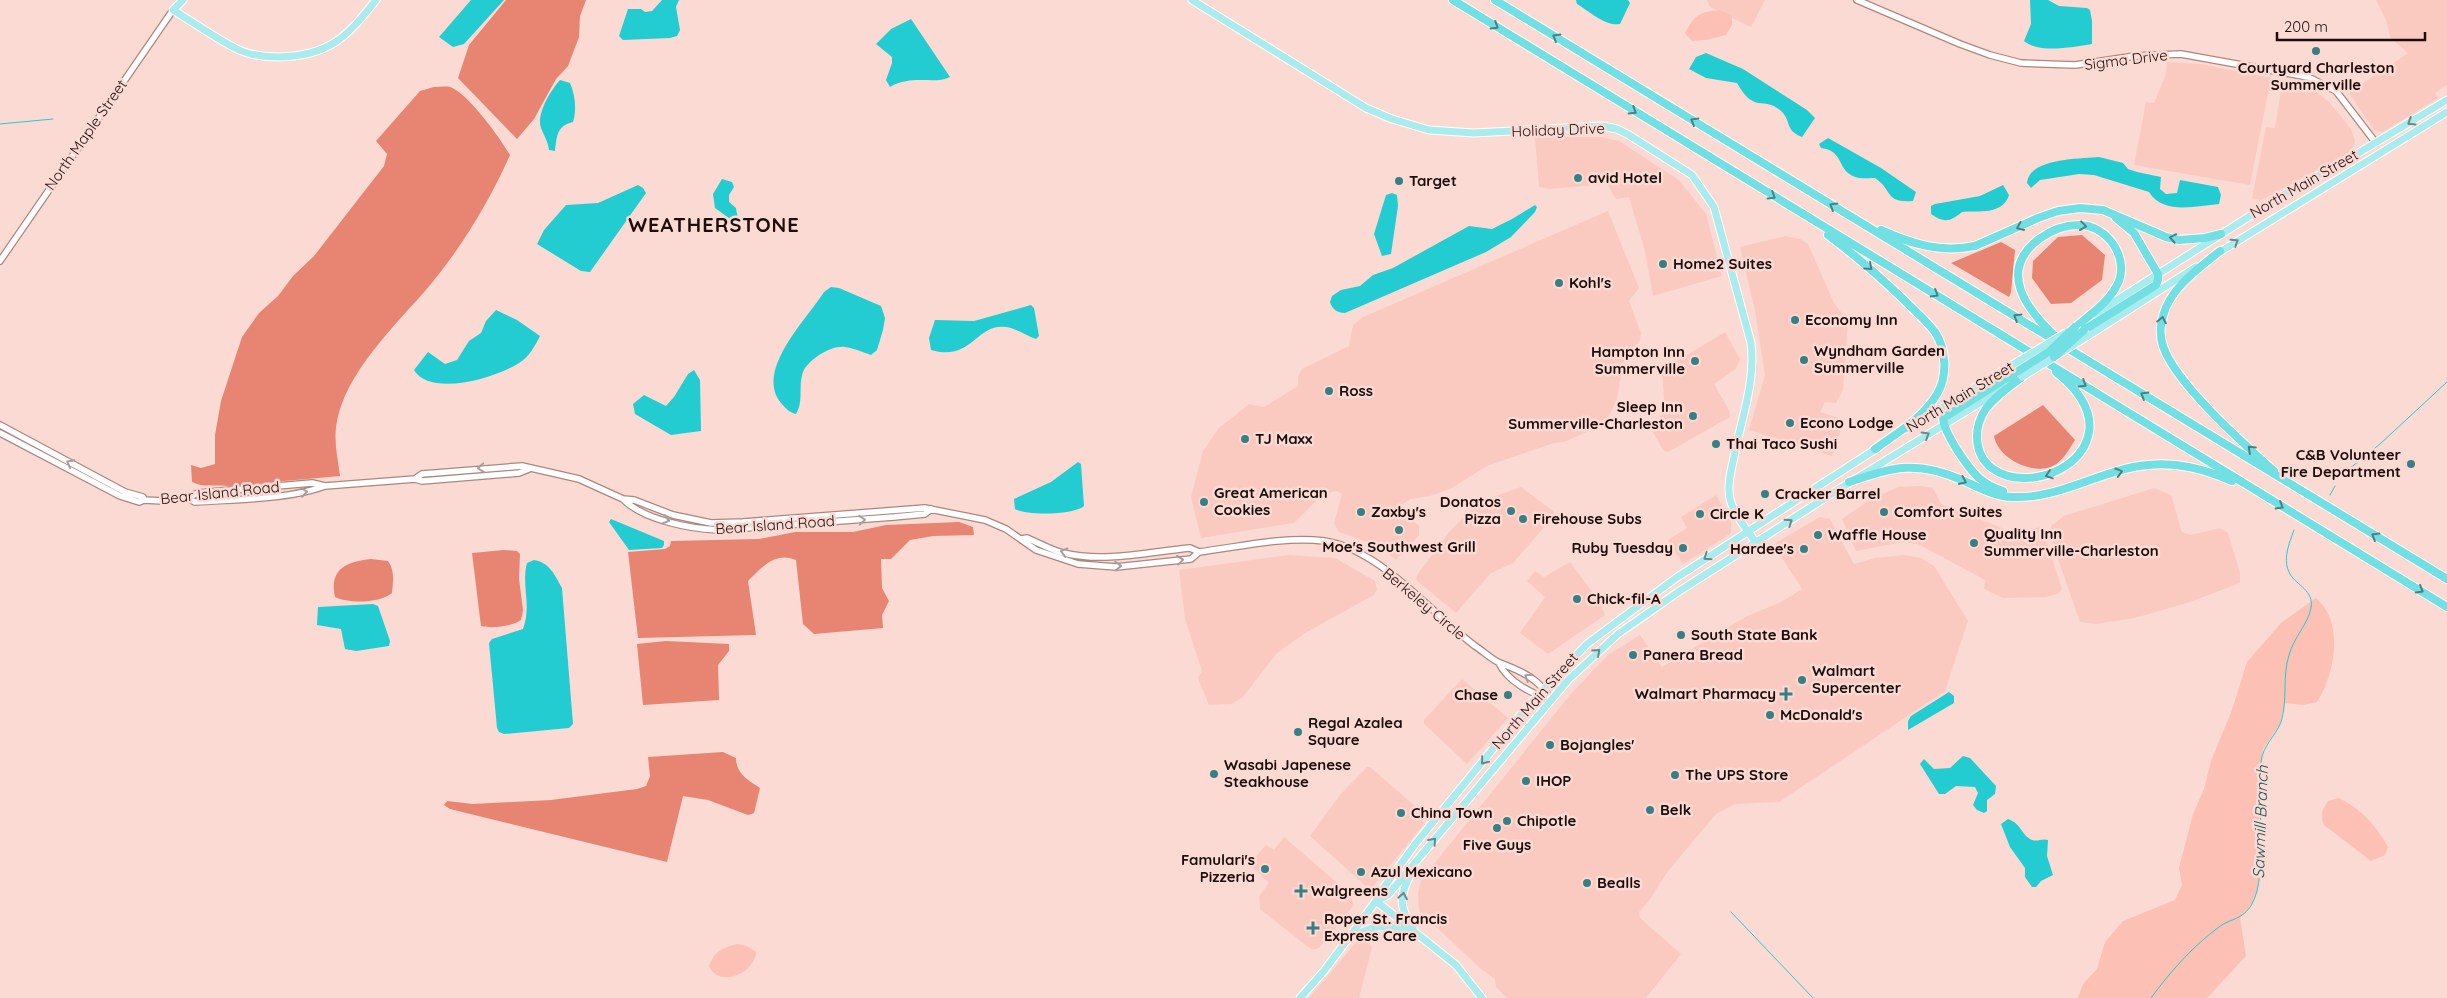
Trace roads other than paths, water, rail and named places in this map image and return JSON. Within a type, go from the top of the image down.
[{"type":"highway","points":[[1453,0],[2447,607]]},
{"type":"highway","points":[[1495,0],[2447,579]]},
{"type":"highway","points":[[1850,216],[1909,242],[1948,250],[1975,246],[2058,211],[2080,208],[2103,210],[2122,216],[2166,237],[2178,240],[2205,238],[2221,234]]},
{"type":"highway","points":[[2034,497],[2006,493],[1989,486],[1977,476],[1943,425],[1943,418],[2018,375],[2082,329],[2156,285],[2158,274],[2134,233],[2103,210]]},
{"type":"highway","points":[[1803,215],[1865,263],[1935,332],[1940,344],[1945,364],[1938,393],[1913,421],[1875,449]]},
{"type":"highway","points":[[2054,357],[2082,329],[2104,303],[2116,287],[2120,277],[2117,248],[2108,237],[2095,228],[2079,225],[2061,228],[2035,243],[2025,255],[2018,277],[2020,290],[2031,311],[2042,324],[2073,352]]},
{"type":"highway","points":[[2220,251],[2199,268],[2169,301],[2162,316],[2160,331],[2163,346],[2171,363],[2201,400],[2286,482]]},
{"type":"highway","points":[[2018,375],[1984,411],[1978,427],[1977,444],[1984,459],[1995,469],[2008,476],[2040,478],[2056,473],[2070,464],[2080,452],[2087,441],[2089,415],[2075,390],[2062,376],[2026,349]]},
{"type":"highway","points":[[1849,482],[1899,467],[1915,466],[1947,474],[2010,498],[2034,497],[2053,494],[2138,467],[2170,464],[2210,471],[2257,492]]},
{"type":"main road","points":[[173,10],[174,0]]},
{"type":"main road","points":[[173,10],[183,0]]},
{"type":"main road","points":[[173,10],[236,49],[262,56],[292,56],[326,49],[353,29],[376,0]]},
{"type":"main road","name":"Holiday Drive","points":[[1192,0],[1366,108],[1392,119],[1429,130],[1474,133],[1587,126],[1617,129],[1692,176],[1714,207],[1751,343],[1753,363],[1751,384],[1730,477],[1731,501],[1756,543]]},
{"type":"main road","name":"North Main Street","points":[[2158,274],[2280,197],[2376,143],[2447,100]]},
{"type":"main road","points":[[2436,106],[2444,114]]},
{"type":"main road","name":"North Main Street","points":[[1300,998],[1345,943],[1416,843],[1536,696],[1607,626],[1747,530],[1875,449],[2008,368],[2082,329],[2220,251],[2444,114]]},
{"type":"main road","points":[[2376,143],[2382,153]]},
{"type":"main road","name":"North Main Street","points":[[2018,375],[2054,357]]},
{"type":"main road","name":"North Main Street","points":[[1376,901],[1388,895],[1551,700],[1596,652],[1618,634],[1678,592],[1849,482],[1943,425]]},
{"type":"main road","points":[[1418,857],[1402,893],[1401,906],[1418,934]]},
{"type":"main road","points":[[1376,901],[1456,965],[1482,998]]},
{"type":"main road","points":[[1345,943],[1362,930],[1376,926],[1392,926],[1418,934]]},
{"type":"street","name":"Sigma Drive","points":[[1857,0],[1967,47],[2021,63],[2075,66],[2135,56],[2181,54],[2308,77],[2336,91],[2376,143]]},
{"type":"street","name":"North Maple Street","points":[[0,261],[173,10]]},
{"type":"street","name":"Bear Island Road","points":[[0,425],[125,492],[143,497],[144,500]]},
{"type":"street","name":"Bear Island Road","points":[[0,433],[120,496],[139,502],[144,500],[163,501],[187,498],[198,493],[312,483],[325,486],[415,478],[422,481],[442,480],[518,473],[529,469],[579,478],[622,499],[634,500],[673,515],[701,522],[724,523],[925,508],[974,516],[1006,529],[1025,544],[1042,553],[1078,564],[1116,567],[1159,562]]},
{"type":"street","points":[[90,481],[94,475]]},
{"type":"street","name":"Bear Island Road","points":[[1021,540],[1027,538],[1061,552],[1080,556],[1109,558],[1157,552]]},
{"type":"street","name":"Berkeley Circle","points":[[1157,552],[1190,548],[1199,552],[1302,540],[1325,541],[1343,547],[1362,555],[1398,578],[1457,632],[1499,663],[1510,665],[1544,687],[1551,700]]},
{"type":"street","name":"Berkeley Circle","points":[[1159,562],[1192,559],[1199,552]]},
{"type":"street","name":"Berkeley Circle","points":[[1499,663],[1504,673],[1536,696],[1551,700]]},
{"type":"water","points":[[471,0],[504,0],[464,44],[453,47],[439,37]]},
{"type":"water","points":[[662,0],[679,0],[676,7],[680,30],[677,36],[623,40],[619,36],[628,9],[641,9],[645,12],[652,11]]},
{"type":"water","points":[[1576,0],[1628,0],[1630,3],[1620,24],[1615,24],[1598,18],[1577,4]]},
{"type":"water","points":[[2030,0],[2048,0],[2059,6],[2087,8],[2090,10],[2092,44],[2066,48],[2047,48],[2031,45],[2024,41],[2031,24]]},
{"type":"water","points":[[911,19],[950,77],[937,80],[907,81],[890,87],[886,80],[892,63],[892,57],[876,44],[891,29]]},
{"type":"water","points":[[1706,53],[1743,69],[1807,110],[1815,118],[1802,137],[1790,128],[1781,111],[1769,104],[1754,102],[1749,99],[1737,83],[1706,78],[1689,69],[1696,57]]},
{"type":"water","points":[[560,80],[570,83],[574,97],[575,112],[573,122],[564,126],[559,132],[555,151],[549,150],[540,122],[545,102]]},
{"type":"water","points":[[1828,138],[1881,168],[1916,192],[1913,201],[1893,198],[1875,178],[1859,178],[1849,174],[1834,153],[1821,148],[1819,144]]},
{"type":"water","points":[[2099,157],[2123,163],[2128,169],[2137,172],[2161,177],[2160,189],[2166,194],[2177,193],[2180,180],[2218,187],[2221,195],[2219,204],[2190,207],[2171,206],[2155,199],[2149,192],[2094,175],[2079,174],[2040,180],[2031,188],[2027,183],[2030,175],[2045,164],[2056,161]]},
{"type":"water","points":[[722,179],[732,182],[734,187],[729,195],[729,202],[736,208],[738,220],[733,221],[715,208],[713,194]]},
{"type":"water","points":[[638,185],[646,193],[590,272],[581,271],[537,244],[544,230],[566,205],[598,203]]},
{"type":"water","points":[[2003,185],[2009,195],[2006,202],[1995,209],[1962,212],[1954,218],[1947,220],[1940,219],[1931,214],[1931,206],[1935,204],[1980,196]]},
{"type":"water","points":[[1392,193],[1397,195],[1398,206],[1391,254],[1382,256],[1374,234],[1386,195]]},
{"type":"water","points":[[1535,205],[1537,207],[1535,212],[1511,237],[1486,252],[1345,313],[1334,309],[1330,302],[1332,296],[1341,290],[1360,286],[1373,275],[1393,268],[1469,226],[1492,229]]},
{"type":"water","points":[[831,287],[839,288],[881,306],[885,318],[883,330],[877,350],[871,355],[851,348],[839,347],[833,348],[815,358],[803,372],[800,404],[796,414],[788,410],[781,403],[774,390],[774,376],[778,361],[796,331],[824,292]]},
{"type":"water","points":[[1031,305],[1034,308],[1039,336],[1036,339],[1017,330],[996,327],[956,351],[931,350],[929,338],[935,320],[974,321]]},
{"type":"water","points":[[496,310],[517,320],[540,336],[523,361],[481,379],[449,384],[434,383],[422,378],[414,370],[428,352],[445,364],[457,360],[469,341],[481,333],[486,321]]},
{"type":"water","points":[[694,370],[700,380],[701,431],[671,435],[635,414],[633,404],[644,395],[666,406],[688,374]]},
{"type":"water","points":[[1078,462],[1081,464],[1084,506],[1070,511],[1050,514],[1030,513],[1015,509],[1014,499],[1051,482]]},
{"type":"water","points":[[611,519],[664,541],[664,545],[662,548],[629,550],[609,522]]},
{"type":"water","points":[[534,560],[548,566],[562,588],[573,724],[569,728],[504,734],[499,732],[497,728],[489,643],[492,639],[523,629],[527,612],[525,571],[527,563]]},
{"type":"water","points":[[373,604],[378,606],[390,641],[389,646],[356,651],[345,649],[341,629],[317,625],[318,607]]},
{"type":"water","points":[[1949,692],[1954,696],[1954,703],[1908,730],[1908,721],[1911,716]]},
{"type":"water","points":[[1963,756],[1970,758],[1996,786],[1995,794],[1987,800],[1987,811],[1984,813],[1977,810],[1973,805],[1978,793],[1975,787],[1956,786],[1945,794],[1939,794],[1920,764],[1924,759],[1934,769],[1950,768]]},
{"type":"water","points":[[2008,819],[2013,821],[2028,838],[2036,841],[2048,840],[2047,856],[2053,875],[2041,881],[2036,887],[2032,887],[2025,877],[2025,868],[2010,847],[2001,824]]},
{"type":"waterway","points":[[0,124],[53,119]]},
{"type":"waterway","name":"Sawmill Branch","points":[[2338,478],[2380,444],[2447,382]]},
{"type":"waterway","name":"Sawmill Branch","points":[[2330,495],[2335,486]]},
{"type":"waterway","name":"Sawmill Branch","points":[[2151,998],[2174,969],[2200,942],[2223,924],[2245,913],[2252,904],[2257,891],[2261,855],[2260,778],[2262,756],[2281,722],[2289,655],[2311,608],[2308,592],[2293,578],[2288,569],[2286,558],[2294,530]]},
{"type":"waterway","points":[[1731,912],[1813,998]]},
{"type":"place","name":"Courtyard Charleston Summerville","points":[[2316,51]]},
{"type":"place","name":"avid Hotel","points":[[1578,178]]},
{"type":"place","name":"Target","points":[[1399,181]]},
{"type":"place","name":"Home2 Suites","points":[[1663,264]]},
{"type":"place","name":"Kohl's","points":[[1559,283]]},
{"type":"place","name":"Economy Inn","points":[[1795,320]]},
{"type":"place","name":"Wyndham Garden Summerville","points":[[1804,360]]},
{"type":"place","name":"Hampton Inn Summerville","points":[[1695,361]]},
{"type":"place","name":"Ross","points":[[1329,391]]},
{"type":"place","name":"Sleep Inn Summerville-Charleston","points":[[1693,416]]},
{"type":"place","name":"Econo Lodge","points":[[1790,423]]},
{"type":"place","name":"TJ Maxx","points":[[1245,439]]},
{"type":"place","name":"Thai Taco Sushi","points":[[1716,444]]},
{"type":"place","name":"C&B Volunteer Fire Department","points":[[2411,464]]},
{"type":"place","name":"Cracker Barrel","points":[[1765,494]]},
{"type":"place","name":"Great American Cookies","points":[[1204,502]]},
{"type":"place","name":"Donatos Pizza","points":[[1511,511]]},
{"type":"place","name":"Zaxby's","points":[[1361,512]]},
{"type":"place","name":"Comfort Suites","points":[[1884,512]]},
{"type":"place","name":"Circle K","points":[[1700,514]]},
{"type":"place","name":"Firehouse Subs","points":[[1523,519]]},
{"type":"place","name":"Moe's Southwest Grill","points":[[1399,530]]},
{"type":"place","name":"Waffle House","points":[[1818,535]]},
{"type":"place","name":"Quality Inn Summerville-Charleston","points":[[1974,543]]},
{"type":"place","name":"Ruby Tuesday","points":[[1683,548]]},
{"type":"place","name":"Hardee's","points":[[1804,549]]},
{"type":"place","name":"Chick-fil-A","points":[[1577,599]]},
{"type":"place","name":"South State Bank","points":[[1681,635]]},
{"type":"place","name":"Panera Bread","points":[[1633,655]]},
{"type":"place","name":"Walmart Supercenter","points":[[1802,680]]},
{"type":"place","name":"Walmart Pharmacy","points":[[1786,694]]},
{"type":"place","name":"Chase","points":[[1508,695]]},
{"type":"place","name":"McDonald's","points":[[1770,715]]},
{"type":"place","name":"Regal Azalea Square","points":[[1298,732]]},
{"type":"place","name":"Bojangles'","points":[[1550,745]]},
{"type":"place","name":"Wasabi Japenese Steakhouse","points":[[1214,774]]},
{"type":"place","name":"The UPS Store","points":[[1675,775]]},
{"type":"place","name":"IHOP","points":[[1526,781]]},
{"type":"place","name":"Belk","points":[[1650,810]]},
{"type":"place","name":"China Town","points":[[1401,813]]},
{"type":"place","name":"Chipotle","points":[[1507,821]]},
{"type":"place","name":"Five Guys","points":[[1497,828]]},
{"type":"place","name":"Famulari's Pizzeria","points":[[1265,869]]},
{"type":"place","name":"Azul Mexicano","points":[[1361,872]]},
{"type":"place","name":"Bealls","points":[[1587,883]]},
{"type":"place","name":"Walgreens","points":[[1301,891]]},
{"type":"place","name":"Roper St. Francis Express Care","points":[[1313,928]]},
{"type":"district","name":"WEATHERSTONE","points":[[714,225]]}]
